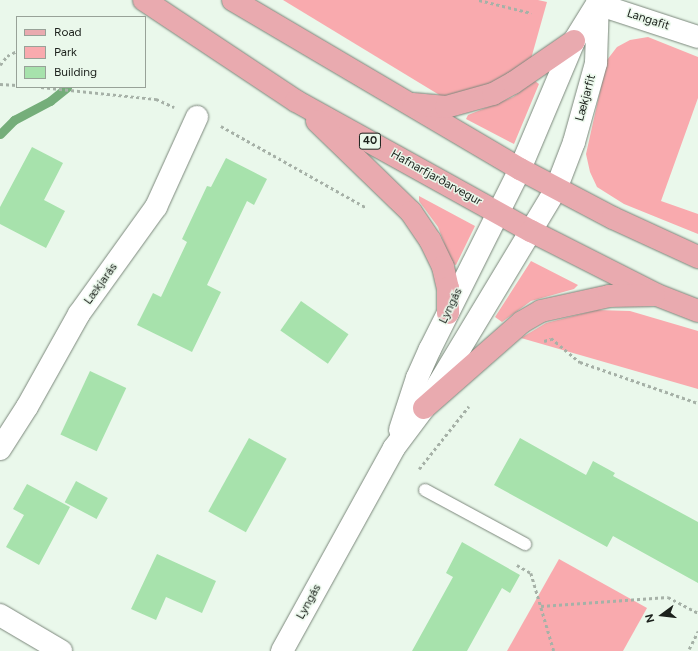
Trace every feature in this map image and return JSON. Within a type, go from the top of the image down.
[{"type":"main road","name":"Hafnarfjarðarvegur","points":[[144,0],[296,101],[532,231],[657,295],[698,311]]},
{"type":"main road","points":[[233,0],[402,101],[556,189],[698,257]]},
{"type":"main road","points":[[402,101],[426,106],[446,107],[492,94],[513,83],[574,41]]},
{"type":"main road","points":[[296,101],[411,212],[430,240],[443,267],[448,288],[448,313]]},
{"type":"main road","points":[[424,408],[522,322],[541,311],[609,296],[657,295]]},
{"type":"street","name":"Langafit","points":[[598,2],[698,37]]},
{"type":"street","points":[[520,169],[574,41],[598,2]]},
{"type":"street","name":"Lækjarfit","points":[[556,189],[574,142],[596,63],[598,2]]},
{"type":"street","name":"Lækjarás","points":[[0,449],[27,407],[79,314],[156,207],[197,117]]},
{"type":"street","name":"Lyngás","points":[[394,448],[417,378],[520,169]]},
{"type":"street","name":"Lyngás","points":[[282,651],[394,448],[424,408],[556,189]]},
{"type":"street","points":[[0,615],[61,651]]},
{"type":"lane","points":[[425,490],[525,544]]},
{"type":"path","points":[[479,0],[532,13]]},
{"type":"path","points":[[0,65],[7,56],[16,52]]},
{"type":"path","points":[[0,84],[16,85]]},
{"type":"path","points":[[52,88],[156,99],[234,132],[374,212]]},
{"type":"path","points":[[549,334],[551,339],[580,362],[698,403]]},
{"type":"path","points":[[536,344],[551,339]]},
{"type":"path","points":[[416,472],[474,400]]},
{"type":"path","points":[[511,561],[531,573],[554,651]]},
{"type":"path","points":[[541,606],[668,597],[698,613]]},
{"type":"path","points":[[689,649],[698,631]]},
{"type":"green space","points":[[283,0],[538,0],[547,2],[527,73],[446,99]]},
{"type":"green space","points":[[648,37],[698,57],[698,98],[661,201],[698,214],[698,234],[624,204],[597,187],[590,172],[586,154],[607,60],[617,47],[630,40]]},
{"type":"green space","points":[[535,81],[539,84],[514,144],[466,119],[468,115],[513,97]]},
{"type":"green space","points":[[419,196],[475,226],[456,265],[452,264],[438,227],[419,201]]},
{"type":"green space","points":[[531,261],[578,285],[574,289],[531,301],[502,322],[495,317]]},
{"type":"green space","points":[[597,310],[630,311],[698,331],[698,389],[521,338],[546,323]]},
{"type":"green space","points":[[559,559],[647,608],[623,651],[507,651]]},
{"type":"building","points":[[32,147],[63,163],[44,200],[65,211],[46,248],[0,224],[0,207]]},
{"type":"building","points":[[226,158],[267,179],[254,205],[247,201],[207,285],[221,292],[192,352],[137,325],[153,293],[161,297],[187,242],[182,239],[207,186],[211,187]]},
{"type":"building","points":[[301,301],[349,334],[328,364],[280,330]]},
{"type":"building","points":[[90,371],[126,388],[97,451],[60,434]]},
{"type":"building","points":[[249,438],[287,459],[246,532],[208,511]]},
{"type":"building","points":[[520,438],[586,475],[593,461],[615,473],[613,476],[698,522],[698,583],[613,536],[607,547],[494,485]]},
{"type":"building","points":[[76,481],[108,498],[97,519],[65,502]]},
{"type":"building","points":[[27,484],[70,507],[39,565],[6,547],[24,515],[13,509]]},
{"type":"building","points":[[462,542],[520,575],[510,593],[502,588],[467,651],[412,651],[453,577],[446,573]]},
{"type":"building","points":[[157,554],[216,581],[202,613],[166,597],[156,620],[131,609]]},
{"type":"waterway","points":[[0,134],[14,120],[50,101],[66,88]]}]
